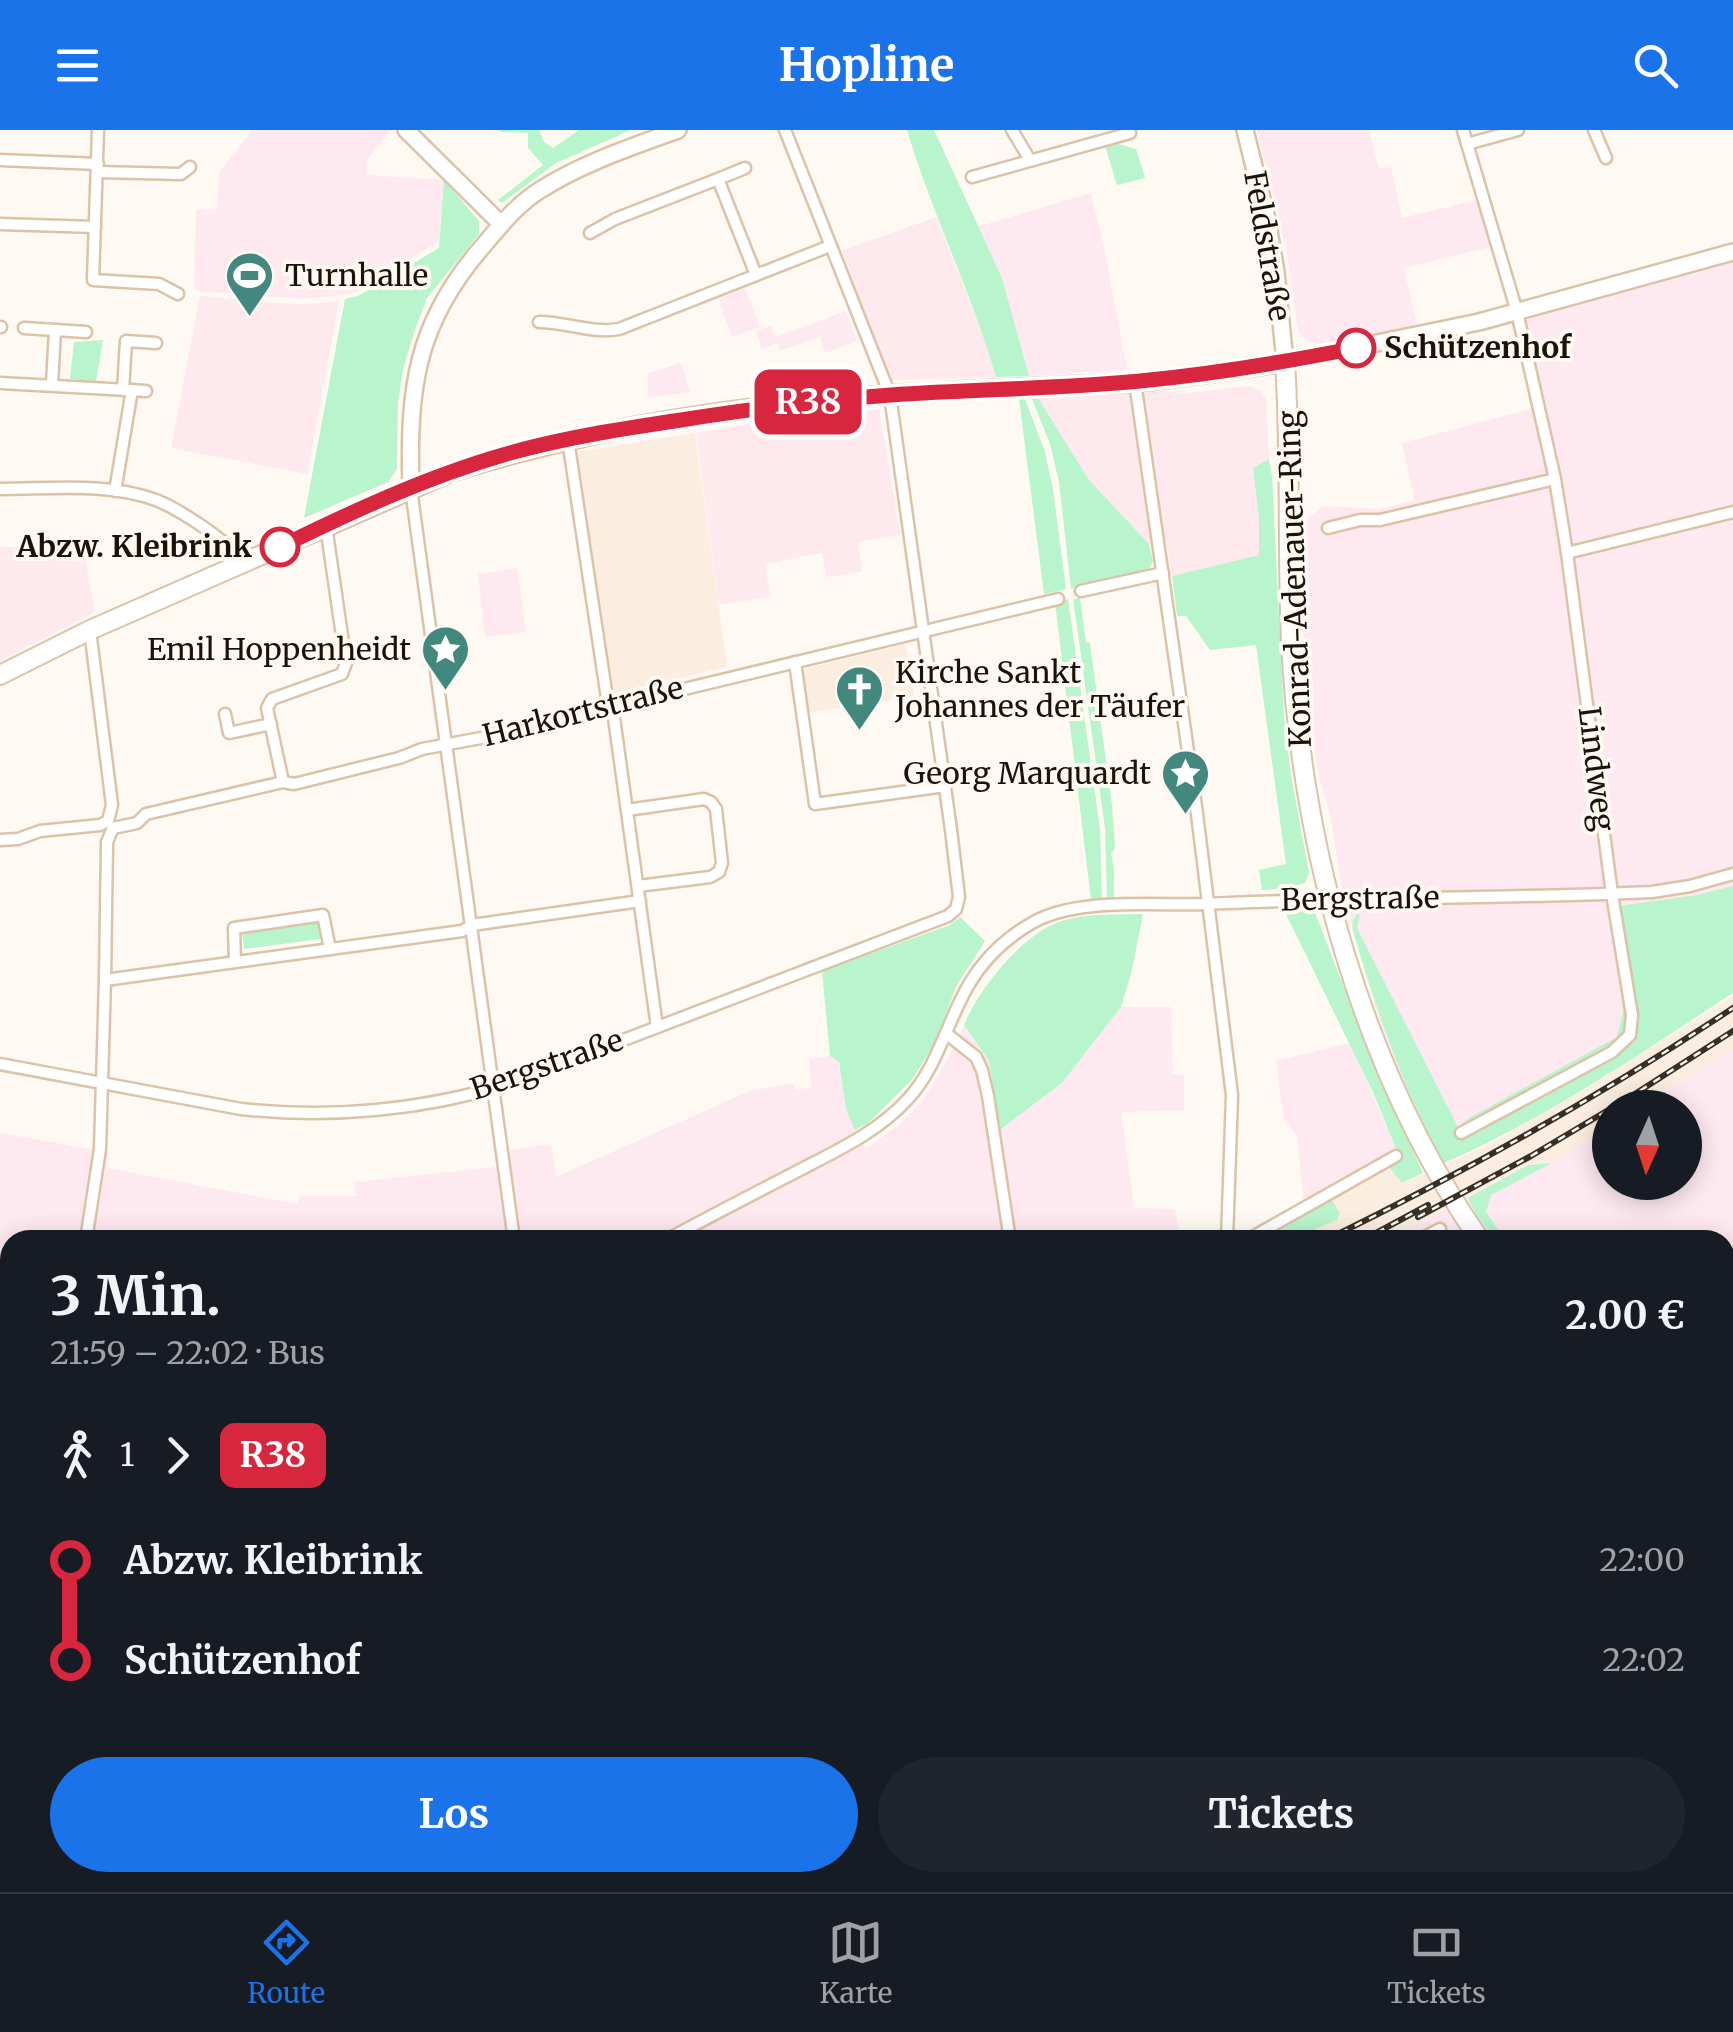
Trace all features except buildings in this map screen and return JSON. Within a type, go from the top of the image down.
[{"type":"main road","points":[[406,130],[501,224]]},
{"type":"main road","points":[[411,489],[412,402],[418,366],[440,304],[460,273],[501,224],[536,192],[678,130]]},
{"type":"main road","name":"Feldstraße","points":[[1244,130],[1265,208],[1285,362]]},
{"type":"main road","points":[[0,675],[90,630],[451,472],[568,439],[756,409],[890,395],[1135,382],[1285,362],[1441,331],[1733,252]]},
{"type":"main road","name":"Konrad-Adenauer-Ring","points":[[1285,362],[1290,603],[1297,722],[1308,796],[1331,899],[1390,1082],[1431,1164],[1474,1230]]},
{"type":"street","points":[[98,130],[93,280],[159,284],[178,294]]},
{"type":"street","points":[[785,130],[890,395],[945,786],[814,804],[795,662]]},
{"type":"street","points":[[1012,130],[1030,160]]},
{"type":"street","name":"Lindweg","points":[[1461,1133],[1612,1052],[1630,1035],[1632,1016],[1554,479],[1517,312],[1463,130]]},
{"type":"street","points":[[1467,144],[1518,130]]},
{"type":"street","points":[[1594,130],[1606,158]]},
{"type":"street","points":[[972,178],[1130,133]]},
{"type":"street","points":[[0,160],[181,174],[190,167]]},
{"type":"street","points":[[590,233],[632,212],[745,168]]},
{"type":"street","points":[[718,179],[756,275]]},
{"type":"street","points":[[0,224],[95,227]]},
{"type":"street","points":[[539,322],[619,329],[830,246]]},
{"type":"street","points":[[24,328],[86,332]]},
{"type":"street","points":[[52,385],[55,330]]},
{"type":"street","points":[[115,491],[127,390],[126,341],[156,343]]},
{"type":"street","points":[[0,382],[146,391]]},
{"type":"street","points":[[1135,382],[1197,814],[1232,1095],[1227,1230]]},
{"type":"street","points":[[568,439],[628,810],[657,1027]]},
{"type":"street","points":[[1328,528],[1360,520],[1380,520],[1554,479]]},
{"type":"street","points":[[0,489],[89,488],[157,500],[212,533],[228,548],[237,566]]},
{"type":"street","points":[[411,489],[513,1230]]},
{"type":"street","points":[[1567,553],[1733,512]]},
{"type":"street","points":[[284,782],[267,708],[272,698],[342,674],[346,663],[326,526]]},
{"type":"street","points":[[1081,591],[1163,574]]},
{"type":"street","name":"Harkortstraße","points":[[0,840],[18,839],[40,830],[137,823],[146,814],[284,782],[294,784],[422,749],[1058,599]]},
{"type":"street","points":[[88,1230],[100,1150],[106,842],[112,805],[90,630]]},
{"type":"street","points":[[225,714],[229,733],[271,724]]},
{"type":"street","name":"Bergstraße","points":[[0,1064],[241,1109],[295,1114],[362,1111],[494,1088],[948,916],[956,908],[958,897],[945,786]]},
{"type":"street","points":[[628,810],[704,799],[716,809],[722,864],[718,872],[710,877],[638,886]]},
{"type":"street","name":"Bergstraße","points":[[685,1230],[877,1127],[910,1097],[932,1068],[967,988],[996,950],[1034,922],[1060,911],[1104,906],[1652,892],[1733,874]]},
{"type":"street","points":[[106,980],[640,902]]},
{"type":"street","points":[[235,962],[234,928],[287,920],[323,916],[330,949]]},
{"type":"street","points":[[947,1034],[976,1057],[982,1070],[1007,1230]]},
{"type":"street","points":[[1264,1230],[1396,1156]]},
{"type":"shaded area","points":[[253,130],[391,130],[367,160],[366,175],[444,180],[439,241],[357,292],[339,296],[301,299],[197,291],[196,210],[216,210],[220,171]]},
{"type":"shaded area","points":[[1257,130],[1369,130],[1379,169],[1391,167],[1402,218],[1477,200],[1490,247],[1404,268],[1417,325],[1322,345],[1306,341],[1297,324],[1287,254]]},
{"type":"shaded area","points":[[1091,193],[1127,369],[1029,376],[1002,278],[977,227]]},
{"type":"shaded area","points":[[936,217],[996,377],[890,380],[842,251]]},
{"type":"shaded area","points":[[1733,262],[1733,993],[1486,1144],[1444,1163],[1420,1121],[1394,1061],[1342,889],[1309,722],[1301,609],[1303,523],[1323,506],[1379,509],[1415,500],[1402,443],[1546,405],[1525,317]]},
{"type":"shaded area","points":[[745,288],[760,327],[732,337],[718,299]]},
{"type":"shaded area","points":[[200,296],[302,304],[339,301],[307,474],[171,448]]},
{"type":"shaded area","points":[[846,311],[857,341],[825,353],[819,337],[780,351],[777,343],[762,349],[756,331],[771,326],[776,337]]},
{"type":"shaded area","points":[[681,363],[690,392],[648,398],[648,373]]},
{"type":"shaded area","points":[[1247,386],[1259,389],[1266,398],[1269,459],[1253,468],[1259,556],[1172,576],[1166,542],[1149,544],[1089,480],[1038,398],[1127,391],[1183,394]]},
{"type":"shaded area","points":[[879,409],[900,535],[858,542],[862,572],[826,577],[822,553],[765,564],[770,597],[719,605],[696,433]]},
{"type":"shaded area","points":[[695,433],[727,667],[611,694],[576,452]]},
{"type":"shaded area","points":[[0,547],[83,547],[95,612],[0,660]]},
{"type":"shaded area","points":[[517,568],[526,632],[485,637],[478,574]]},
{"type":"shaded area","points":[[906,644],[914,697],[806,713],[800,670]]},
{"type":"shaded area","points":[[1733,996],[1733,1049],[1668,1090],[1592,1090],[1592,1138],[1553,1161],[1528,1164],[1406,1230],[1314,1230],[1337,1220],[1340,1213],[1332,1200],[1389,1167],[1403,1183],[1487,1145]]},
{"type":"shaded area","points":[[1121,1007],[1171,1007],[1173,1074],[1184,1075],[1184,1110],[1121,1112],[1134,1208],[1175,1209],[1178,1230],[0,1230],[0,1133],[108,1152],[107,1168],[297,1204],[300,1196],[356,1196],[354,1182],[496,1167],[511,1150],[551,1144],[556,1177],[750,1091],[793,1083],[795,1090],[812,1087],[809,1059],[830,1056],[839,1062],[846,1109],[866,1149],[921,1103],[964,1025],[989,1061],[1000,1130],[1062,1083]]},
{"type":"shaded area","points":[[1350,1043],[1395,1146],[1397,1162],[1299,1218],[1303,1195],[1297,1136],[1284,1120],[1276,1061]]},
{"type":"shaded area","points":[[1733,1049],[1733,1230],[1406,1230],[1528,1164],[1553,1161],[1592,1138],[1592,1200],[1702,1200],[1702,1090],[1668,1090]]},
{"type":"green space","points":[[498,130],[539,130],[544,142],[553,148],[579,130],[631,130],[556,163],[502,203],[498,200],[543,165],[528,148],[528,133]]},
{"type":"green space","points":[[907,130],[934,130],[1002,278],[1029,376],[996,377]]},
{"type":"green space","points":[[1115,143],[1136,149],[1145,178],[1117,185],[1105,146]]},
{"type":"green space","points":[[444,180],[479,221],[479,234],[427,298],[416,327],[398,402],[397,469],[388,482],[304,518],[345,299],[358,296],[439,248]]},
{"type":"green space","points":[[103,340],[96,381],[70,379],[74,342]]},
{"type":"green space","points":[[1038,398],[1089,480],[1149,544],[1153,561],[1149,569],[1071,589],[1059,482],[1050,444],[1032,399]]},
{"type":"green space","points":[[1019,399],[1025,399],[1044,449],[1066,589],[1044,594]]},
{"type":"green space","points":[[1269,459],[1284,717],[1309,873],[1305,883],[1262,890],[1259,870],[1286,864],[1256,645],[1210,650],[1186,616],[1177,616],[1172,576],[1259,555],[1253,468]]},
{"type":"green space","points":[[1080,598],[1086,642],[1090,643],[1112,805],[1114,898],[1107,899],[1105,828],[1073,599]]},
{"type":"green space","points":[[1068,599],[1100,829],[1102,899],[1091,899],[1055,602]]},
{"type":"green space","points":[[1733,886],[1733,993],[1556,1106],[1444,1163],[1416,1107],[1382,1020],[1353,931],[1355,917],[1360,913],[1357,928],[1458,1127],[1617,1037],[1623,1012],[1611,907]]},
{"type":"green space","points":[[1284,910],[1314,910],[1372,1060],[1423,1173],[1402,1183],[1389,1167],[1398,1162],[1395,1146],[1372,1090]]},
{"type":"green space","points":[[1143,914],[1121,1007],[1062,1083],[1000,1130],[989,1061],[964,1025],[980,994],[1019,948],[1050,926],[1084,916]]},
{"type":"green space","points":[[960,917],[985,941],[957,985],[933,1046],[911,1081],[868,1123],[855,1130],[846,1109],[839,1062],[830,1056],[822,971],[950,925]]},
{"type":"green space","points":[[318,923],[320,939],[244,949],[242,933]]},
{"type":"green space","points":[[1552,1163],[1491,1195],[1486,1212],[1498,1230],[1489,1230],[1468,1198],[1528,1165]]},
{"type":"green space","points":[[1332,1200],[1340,1213],[1337,1220],[1314,1230],[1281,1230]]},
{"type":"railway","points":[[1346,1230],[1533,1131],[1733,1008]]},
{"type":"railway","points":[[1641,1090],[1733,1031]]},
{"type":"railway","points":[[1418,1217],[1592,1120]]},
{"type":"railway","points":[[1382,1230],[1428,1205]]},
{"type":"bus line","name":"R38","points":[[280,547],[451,472],[568,439],[808,402],[1135,382],[1285,362],[1356,348]]},
{"type":"place","name":"Turnhalle","points":[[250,318]]},
{"type":"place","name":"Schützenhof","points":[[1356,348]]},
{"type":"place","name":"Abzw. Kleibrink","points":[[280,547]]},
{"type":"place","name":"Emil Hoppenheidt","points":[[446,692]]},
{"type":"place","name":"Kirche Sankt Johannes der Täufer","points":[[860,732]]},
{"type":"place","name":"Georg Marquardt","points":[[1186,816]]}]
